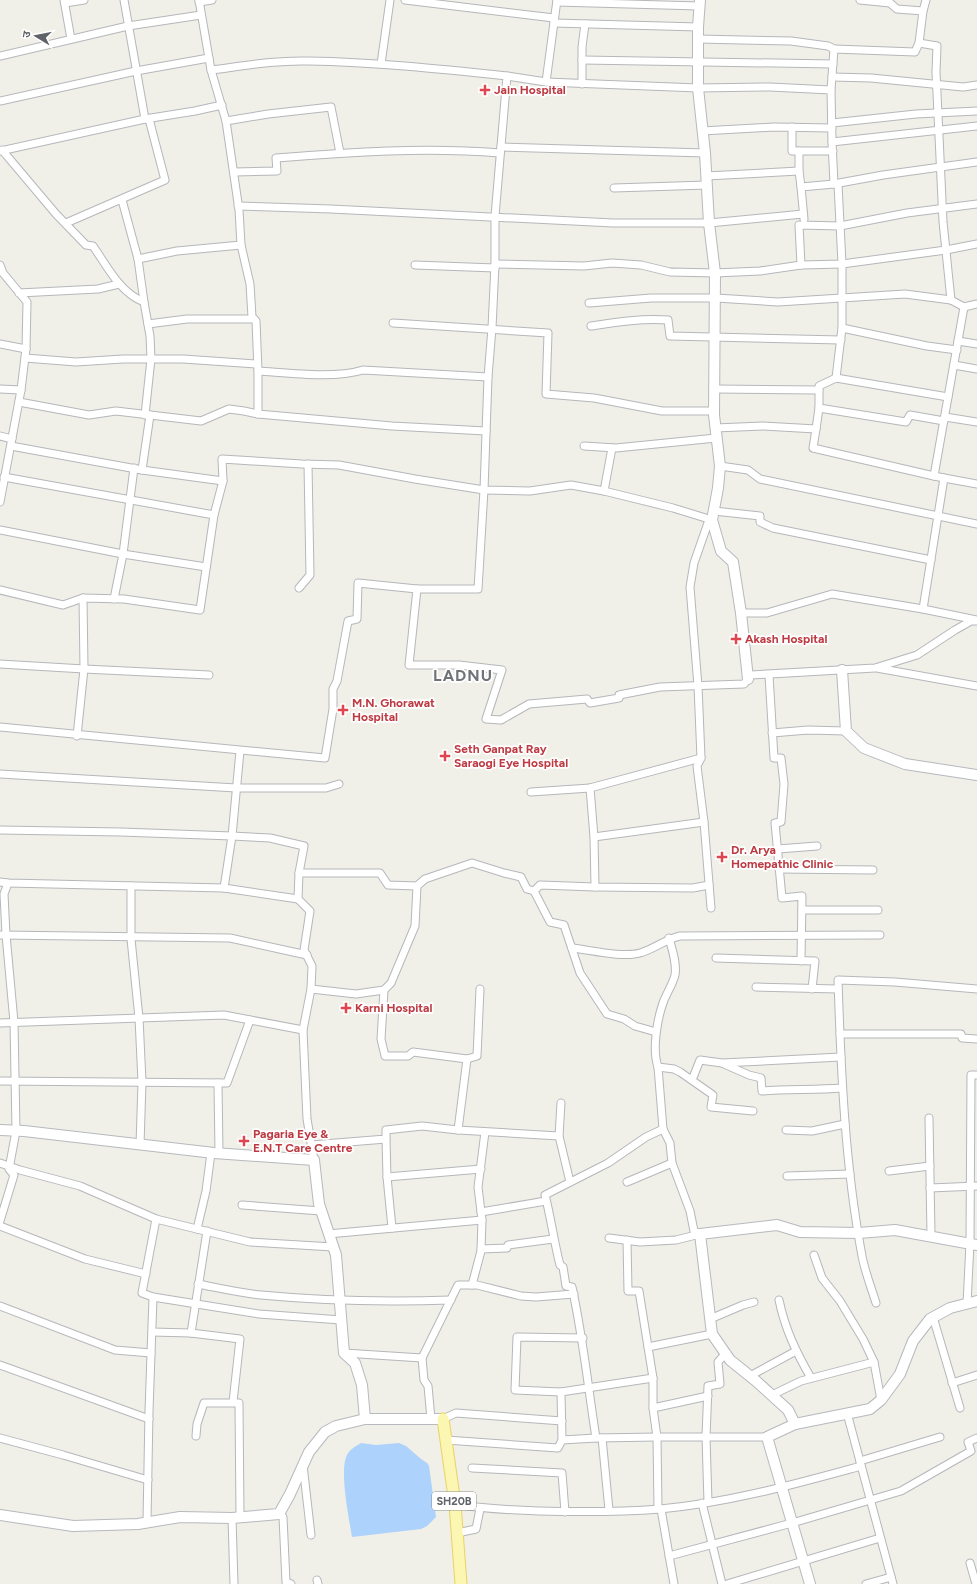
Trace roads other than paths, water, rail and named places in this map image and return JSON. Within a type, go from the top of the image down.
[{"type":"main road","name":"SH20B","points":[[443,1419],[455,1504],[461,1584]]},
{"type":"street","points":[[72,39],[65,2],[84,0]]},
{"type":"street","points":[[66,223],[122,200],[165,180],[147,119],[136,71],[124,0]]},
{"type":"street","points":[[212,0],[199,1],[211,70],[226,121],[234,172],[241,245],[250,284],[252,317],[256,321],[258,414]]},
{"type":"street","points":[[381,64],[390,0]]},
{"type":"street","points":[[405,0],[585,24],[698,27]]},
{"type":"street","points":[[860,0],[890,1],[897,9],[923,11]]},
{"type":"street","points":[[698,38],[791,41],[828,46],[834,49],[915,52],[919,43],[926,0]]},
{"type":"street","points":[[546,82],[557,1],[699,3],[698,88],[705,153],[709,223],[715,273],[716,298],[714,411],[720,466],[712,517],[721,551],[732,562],[741,613],[748,679]]},
{"type":"street","points":[[0,56],[128,26],[201,15]]},
{"type":"street","points":[[582,84],[582,47],[585,24]]},
{"type":"street","points":[[919,43],[937,46],[936,85],[942,209],[951,300]]},
{"type":"street","points":[[834,49],[831,90],[832,151],[840,226],[842,264],[842,328],[836,378]]},
{"type":"street","points":[[0,101],[136,71],[209,58]]},
{"type":"street","points":[[582,60],[833,64]]},
{"type":"street","points":[[211,70],[259,64],[306,61],[406,65],[507,76],[546,82],[582,84],[698,88],[770,87],[831,90]]},
{"type":"street","points":[[0,727],[77,736],[325,758],[333,709],[333,689],[337,681],[348,621],[357,619],[358,584],[417,589],[478,589],[495,266],[494,216],[507,76]]},
{"type":"street","points":[[832,76],[871,78],[963,87],[977,85]]},
{"type":"street","points":[[144,302],[138,300],[119,284],[93,246],[86,245],[1,151],[147,119],[222,105]]},
{"type":"street","points":[[226,121],[268,114],[331,107],[340,153]]},
{"type":"street","points":[[702,131],[832,125],[938,112],[977,111]]},
{"type":"street","points":[[832,142],[977,126]]},
{"type":"street","points":[[792,127],[792,151],[832,151]]},
{"type":"street","points":[[234,172],[277,170],[276,158],[406,150],[705,153]]},
{"type":"street","points":[[799,151],[799,171],[802,187],[804,225]]},
{"type":"street","points":[[802,187],[836,184],[882,175],[977,162]]},
{"type":"street","points":[[614,188],[799,171]]},
{"type":"street","points":[[122,200],[138,259],[148,324],[151,359],[148,415],[142,470]]},
{"type":"street","points":[[801,265],[799,225],[840,226],[907,213],[977,204]]},
{"type":"street","points":[[238,206],[494,216],[612,223],[709,223],[803,214]]},
{"type":"street","points":[[415,265],[584,266],[612,263],[641,265],[670,272],[715,273],[760,271],[801,265],[842,264],[946,250],[977,244]]},
{"type":"street","points":[[138,259],[177,250],[241,245]]},
{"type":"street","points":[[0,266],[3,273],[27,302],[26,349],[21,390],[12,442],[1,489],[0,502]]},
{"type":"street","points":[[19,292],[98,289],[119,284]]},
{"type":"street","points":[[589,303],[652,298],[716,298],[778,302],[905,294],[951,300],[964,307],[977,304]]},
{"type":"street","points":[[934,476],[964,307]]},
{"type":"street","points":[[148,324],[186,319],[254,320]]},
{"type":"street","points":[[591,326],[625,320],[668,320],[670,336],[841,340]]},
{"type":"street","points":[[394,323],[492,328],[548,333],[546,394],[594,398],[662,410],[714,411]]},
{"type":"street","points":[[842,328],[927,346],[957,350]]},
{"type":"street","points":[[958,341],[977,344]]},
{"type":"street","points":[[0,344],[26,349]]},
{"type":"street","points":[[25,358],[76,362],[123,359],[183,359],[311,374],[350,374],[363,370],[488,377]]},
{"type":"street","points":[[954,365],[977,369]]},
{"type":"street","points":[[948,396],[836,378],[819,386],[819,408],[814,448],[934,476],[977,484]]},
{"type":"street","points":[[0,389],[21,390]]},
{"type":"street","points":[[715,389],[819,390]]},
{"type":"street","points":[[19,402],[89,415],[116,411],[201,421],[229,409],[244,410],[258,414],[392,426],[486,431]]},
{"type":"street","points":[[819,408],[906,422],[910,414],[977,422]]},
{"type":"street","points":[[715,428],[763,426],[816,429]]},
{"type":"street","points":[[0,436],[12,442],[142,470],[223,481]]},
{"type":"street","points":[[584,446],[612,448],[716,438]]},
{"type":"street","points":[[604,491],[612,448]]},
{"type":"street","points":[[0,590],[63,605],[83,598],[114,599],[200,610],[214,515],[223,481],[222,459],[308,464],[339,464],[415,479],[484,490],[530,491],[571,485],[604,491],[712,517],[760,516],[760,522],[773,528],[931,560]]},
{"type":"street","points":[[300,588],[310,575],[308,464]]},
{"type":"street","points":[[720,466],[748,470],[760,479],[977,524]]},
{"type":"street","points":[[114,599],[123,554],[134,468]]},
{"type":"street","points":[[4,476],[214,515]]},
{"type":"street","points":[[923,609],[944,478]]},
{"type":"street","points":[[711,908],[704,822],[697,766],[701,758],[698,686],[690,587],[694,563],[707,522],[712,517]]},
{"type":"street","points":[[0,530],[123,554],[206,567]]},
{"type":"street","points":[[417,589],[409,665],[459,665],[502,670],[486,719],[501,720],[529,704],[587,699],[590,703],[619,698],[619,695],[660,687],[744,684],[751,675],[875,668],[977,686]]},
{"type":"street","points":[[741,613],[767,613],[832,594],[923,609],[977,621]]},
{"type":"street","points":[[77,736],[84,669],[83,598]]},
{"type":"street","points":[[875,668],[917,655],[955,630],[977,621]]},
{"type":"street","points":[[0,664],[209,675]]},
{"type":"street","points":[[842,670],[846,732]]},
{"type":"street","points":[[769,675],[774,758],[781,758],[784,784],[781,822],[775,823],[782,898],[802,896],[801,961]]},
{"type":"street","points":[[772,733],[808,730],[846,732],[864,748],[905,764],[977,775]]},
{"type":"street","points":[[224,888],[232,836],[240,751]]},
{"type":"street","points":[[531,792],[590,788],[701,758]]},
{"type":"street","points":[[0,774],[236,788],[326,788],[339,784]]},
{"type":"street","points":[[590,788],[594,837],[595,888]]},
{"type":"street","points":[[594,837],[704,822]]},
{"type":"street","points":[[0,830],[121,832],[270,838],[304,846],[299,873],[298,899]]},
{"type":"street","points":[[778,849],[817,846]]},
{"type":"street","points":[[299,873],[380,873],[388,885],[417,886],[425,879],[472,863],[521,877],[527,890],[534,891]]},
{"type":"street","points":[[779,870],[873,870]]},
{"type":"street","points":[[0,882],[224,888],[273,894],[298,899],[310,911],[304,950],[312,966],[311,989],[303,1030],[307,1119],[319,1204],[336,1254],[344,1353],[355,1363],[362,1385],[365,1420]]},
{"type":"street","points":[[0,1221],[14,1175],[9,1167],[16,1131],[14,1022],[3,935],[4,894],[8,883]]},
{"type":"street","points":[[534,891],[540,885],[595,888],[693,888],[709,884]]},
{"type":"street","points":[[131,886],[131,937],[139,1018],[142,1082],[140,1145]]},
{"type":"street","points":[[311,989],[356,994],[384,990],[391,983],[415,926],[417,886]]},
{"type":"street","points":[[534,891],[550,922],[564,925],[580,973],[608,1014],[624,1019],[635,1026],[656,1032]]},
{"type":"street","points":[[802,910],[878,910]]},
{"type":"street","points":[[3,935],[230,938],[307,955]]},
{"type":"street","points":[[572,948],[628,955],[641,953],[669,938],[680,936],[880,936]]},
{"type":"street","points":[[669,938],[674,955],[675,974],[662,1004],[656,1032],[656,1060],[658,1067],[663,1129],[670,1143],[672,1163],[690,1211],[694,1231],[700,1234]]},
{"type":"street","points":[[716,958],[814,961],[812,989]]},
{"type":"street","points":[[876,1303],[862,1257],[850,1174],[842,1088],[838,980],[977,988]]},
{"type":"street","points":[[756,987],[838,989]]},
{"type":"street","points":[[384,990],[381,1039],[385,1056],[408,1056],[413,1052],[467,1059],[477,1056],[480,989]]},
{"type":"street","points":[[0,1022],[224,1015],[303,1030]]},
{"type":"street","points":[[0,1081],[227,1083],[250,1020]]},
{"type":"street","points":[[840,1034],[961,1034],[962,1038],[977,1039]]},
{"type":"street","points":[[692,1080],[700,1060],[722,1063],[841,1057]]},
{"type":"street","points":[[458,1130],[467,1059]]},
{"type":"street","points":[[722,1063],[749,1075],[761,1078],[762,1091],[842,1088]]},
{"type":"street","points":[[658,1067],[674,1069],[713,1095],[711,1107],[753,1111]]},
{"type":"street","points":[[562,1440],[657,1437],[767,1437],[795,1424],[870,1409],[881,1400],[900,1374],[913,1341],[930,1319],[950,1308],[972,1303],[974,1244],[974,1114],[971,1075],[977,1075]]},
{"type":"street","points":[[197,1229],[215,1153],[218,1083]]},
{"type":"street","points":[[561,1104],[559,1136],[570,1182]]},
{"type":"street","points":[[929,1118],[931,1236]]},
{"type":"street","points":[[786,1130],[812,1131],[845,1124]]},
{"type":"street","points":[[392,1228],[387,1177],[386,1130],[422,1126],[485,1132],[559,1136]]},
{"type":"street","points":[[608,1510],[599,1438],[588,1387],[583,1338],[572,1287],[566,1286],[563,1267],[560,1265],[553,1240],[553,1228],[545,1195],[608,1163],[646,1137],[663,1129]]},
{"type":"street","points":[[0,1130],[215,1153],[314,1160]]},
{"type":"street","points":[[472,1285],[481,1249],[482,1220],[478,1187],[485,1132]]},
{"type":"street","points":[[311,1145],[386,1139]]},
{"type":"street","points":[[0,1163],[9,1167],[80,1186],[156,1218],[197,1229],[250,1242],[333,1247]]},
{"type":"street","points":[[627,1182],[672,1163]]},
{"type":"street","points":[[889,1171],[930,1166]]},
{"type":"street","points":[[387,1177],[481,1169]]},
{"type":"street","points":[[786,1176],[850,1174]]},
{"type":"street","points":[[930,1188],[974,1187]]},
{"type":"street","points":[[481,1212],[546,1200]]},
{"type":"street","points":[[242,1205],[321,1211]]},
{"type":"street","points":[[156,1218],[142,1293],[153,1297],[260,1314],[341,1320]]},
{"type":"street","points":[[328,1234],[482,1220]]},
{"type":"street","points":[[610,1238],[640,1242],[676,1240],[700,1234],[777,1225],[800,1232],[859,1233],[895,1230],[974,1244]]},
{"type":"street","points":[[0,1226],[85,1259],[146,1274]]},
{"type":"street","points":[[191,1334],[197,1304],[198,1284],[207,1231]]},
{"type":"street","points":[[700,1234],[712,1334],[730,1360],[788,1410],[795,1424]]},
{"type":"street","points":[[481,1249],[507,1248],[508,1245],[553,1240]]},
{"type":"street","points":[[626,1240],[628,1291],[639,1291],[653,1378],[653,1408],[657,1437],[660,1509],[674,1584]]},
{"type":"street","points":[[814,1255],[822,1278],[840,1301],[863,1339],[874,1362],[881,1400]]},
{"type":"street","points":[[198,1284],[261,1295],[339,1300],[390,1302],[451,1300]]},
{"type":"street","points":[[431,1420],[428,1386],[424,1380],[422,1358],[458,1285],[472,1285],[521,1296],[536,1297],[574,1294]]},
{"type":"street","points":[[147,1522],[153,1297]]},
{"type":"street","points":[[779,1300],[783,1320],[796,1351],[811,1378]]},
{"type":"street","points":[[710,1319],[754,1302]]},
{"type":"street","points":[[0,1306],[115,1350],[151,1353]]},
{"type":"street","points":[[933,1317],[960,1408]]},
{"type":"street","points":[[152,1332],[240,1339],[233,1402]]},
{"type":"street","points":[[648,1347],[712,1334]]},
{"type":"street","points":[[583,1338],[517,1337],[515,1390],[561,1392],[653,1378]]},
{"type":"street","points":[[750,1376],[796,1351]]},
{"type":"street","points":[[344,1353],[422,1358]]},
{"type":"street","points":[[722,1584],[705,1502],[708,1386],[720,1384],[718,1362],[725,1354]]},
{"type":"street","points":[[772,1395],[801,1381],[874,1362]]},
{"type":"street","points":[[0,1365],[149,1419]]},
{"type":"street","points":[[952,1383],[977,1375]]},
{"type":"street","points":[[446,1440],[558,1448],[562,1440],[561,1392]]},
{"type":"street","points":[[653,1408],[708,1396]]},
{"type":"street","points":[[196,1436],[204,1404],[240,1403],[234,1584]]},
{"type":"street","points":[[279,1514],[309,1452],[325,1432],[336,1426],[365,1420],[443,1419],[456,1413],[562,1421]]},
{"type":"street","points":[[847,1413],[892,1581],[866,1584]]},
{"type":"street","points":[[767,1437],[810,1584]]},
{"type":"street","points":[[455,1504],[480,1509],[565,1512],[660,1509],[781,1488],[860,1464],[940,1437]]},
{"type":"street","points":[[0,1438],[148,1480]]},
{"type":"street","points":[[669,1556],[792,1523],[901,1491],[971,1451],[968,1442],[977,1438]]},
{"type":"street","points":[[303,1465],[311,1535]]},
{"type":"street","points":[[472,1468],[562,1473],[565,1512]]},
{"type":"street","points":[[457,1533],[476,1529],[480,1509]]},
{"type":"street","points":[[0,1515],[73,1526],[147,1522],[180,1517],[236,1518],[279,1514],[283,1517],[286,1582],[291,1584]]},
{"type":"street","points":[[728,1584],[880,1538]]},
{"type":"street","points":[[970,1564],[976,1582]]},
{"type":"water","points":[[361,1443],[376,1445],[399,1443],[406,1446],[427,1463],[429,1466],[436,1517],[427,1526],[421,1529],[352,1537],[345,1495],[344,1472],[345,1462],[349,1451]]},
{"type":"place","name":"Jain Hospital","points":[[485,90]]},
{"type":"place","name":"Akash Hospital","points":[[736,639]]},
{"type":"place","name":"M.N. Ghorawat Hospital","points":[[343,710]]},
{"type":"place","name":"Seth Ganpat Ray Saraogi Eye Hospital","points":[[445,756]]},
{"type":"place","name":"Dr. Arya Homepathic Clinic","points":[[722,857]]},
{"type":"place","name":"Karni Hospital","points":[[346,1008]]},
{"type":"place","name":"Pagaria Eye & E.N.T Care Centre","points":[[244,1141]]},
{"type":"district","name":"LADNU","points":[[463,675]]}]
